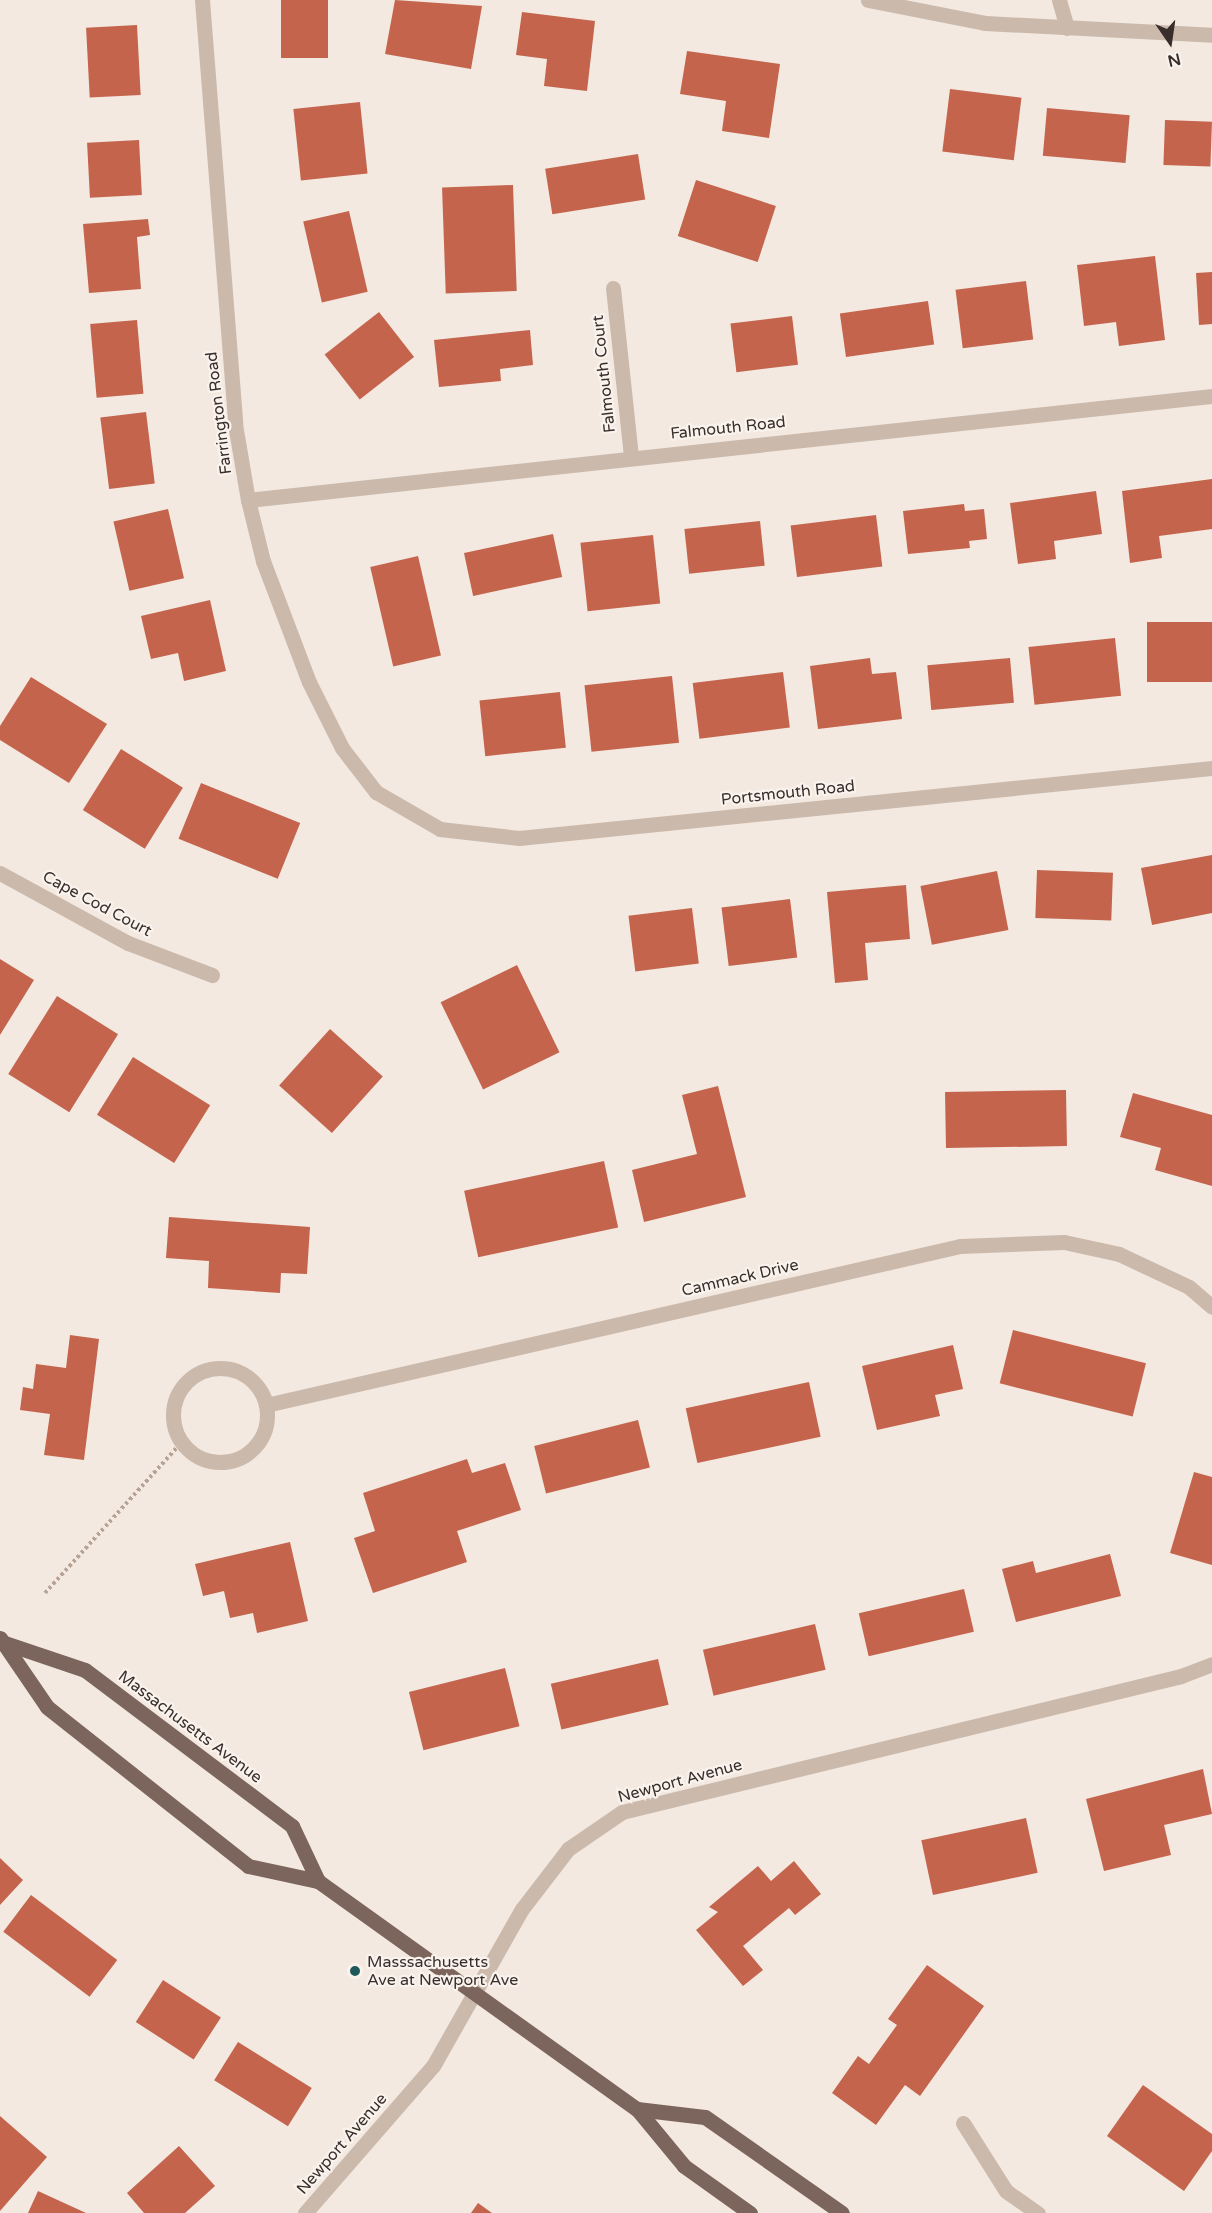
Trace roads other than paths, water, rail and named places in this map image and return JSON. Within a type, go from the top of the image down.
[{"type":"main road","name":"Massachusetts Avenue","points":[[3,1640],[85,1670],[292,1826],[318,1881]]},
{"type":"main road","name":"Massachusetts Avenue","points":[[3,1640],[47,1707],[248,1866],[318,1881],[637,2109],[684,2166],[750,2213]]},
{"type":"main road","name":"Massachusetts Avenue","points":[[637,2109],[705,2117],[842,2213]]},
{"type":"street","name":"Farrington Road","points":[[202,0],[235,424],[248,500],[263,561],[309,682],[342,748],[376,792]]},
{"type":"street","points":[[868,0],[985,23],[1212,35]]},
{"type":"street","points":[[1059,0],[1066,28]]},
{"type":"street","name":"Falmouth Court","points":[[613,288],[631,456]]},
{"type":"street","name":"Falmouth Road","points":[[248,500],[631,456],[1212,396]]},
{"type":"street","name":"Portsmouth Road","points":[[376,792],[441,829],[519,838],[1212,768]]},
{"type":"street","name":"Cape Cod Court","points":[[0,873],[128,943],[212,975]]},
{"type":"street","name":"Cammack Drive","points":[[266,1405],[960,1246],[1064,1242],[1119,1254],[1190,1287],[1212,1307]]},
{"type":"street","points":[[208,1369],[238,1371],[252,1379],[266,1405],[262,1437],[239,1458],[207,1461],[182,1442],[174,1421],[176,1399],[183,1386],[208,1369]]},
{"type":"street","name":"Newport Avenue","points":[[305,2213],[432,2066],[475,1995],[522,1909],[568,1849],[622,1812],[1181,1676],[1212,1664]]},
{"type":"street","points":[[963,2123],[1006,2191],[1038,2213]]},
{"type":"place","name":"Masssachusetts Ave at Newport Ave","points":[[355,1971]]}]
